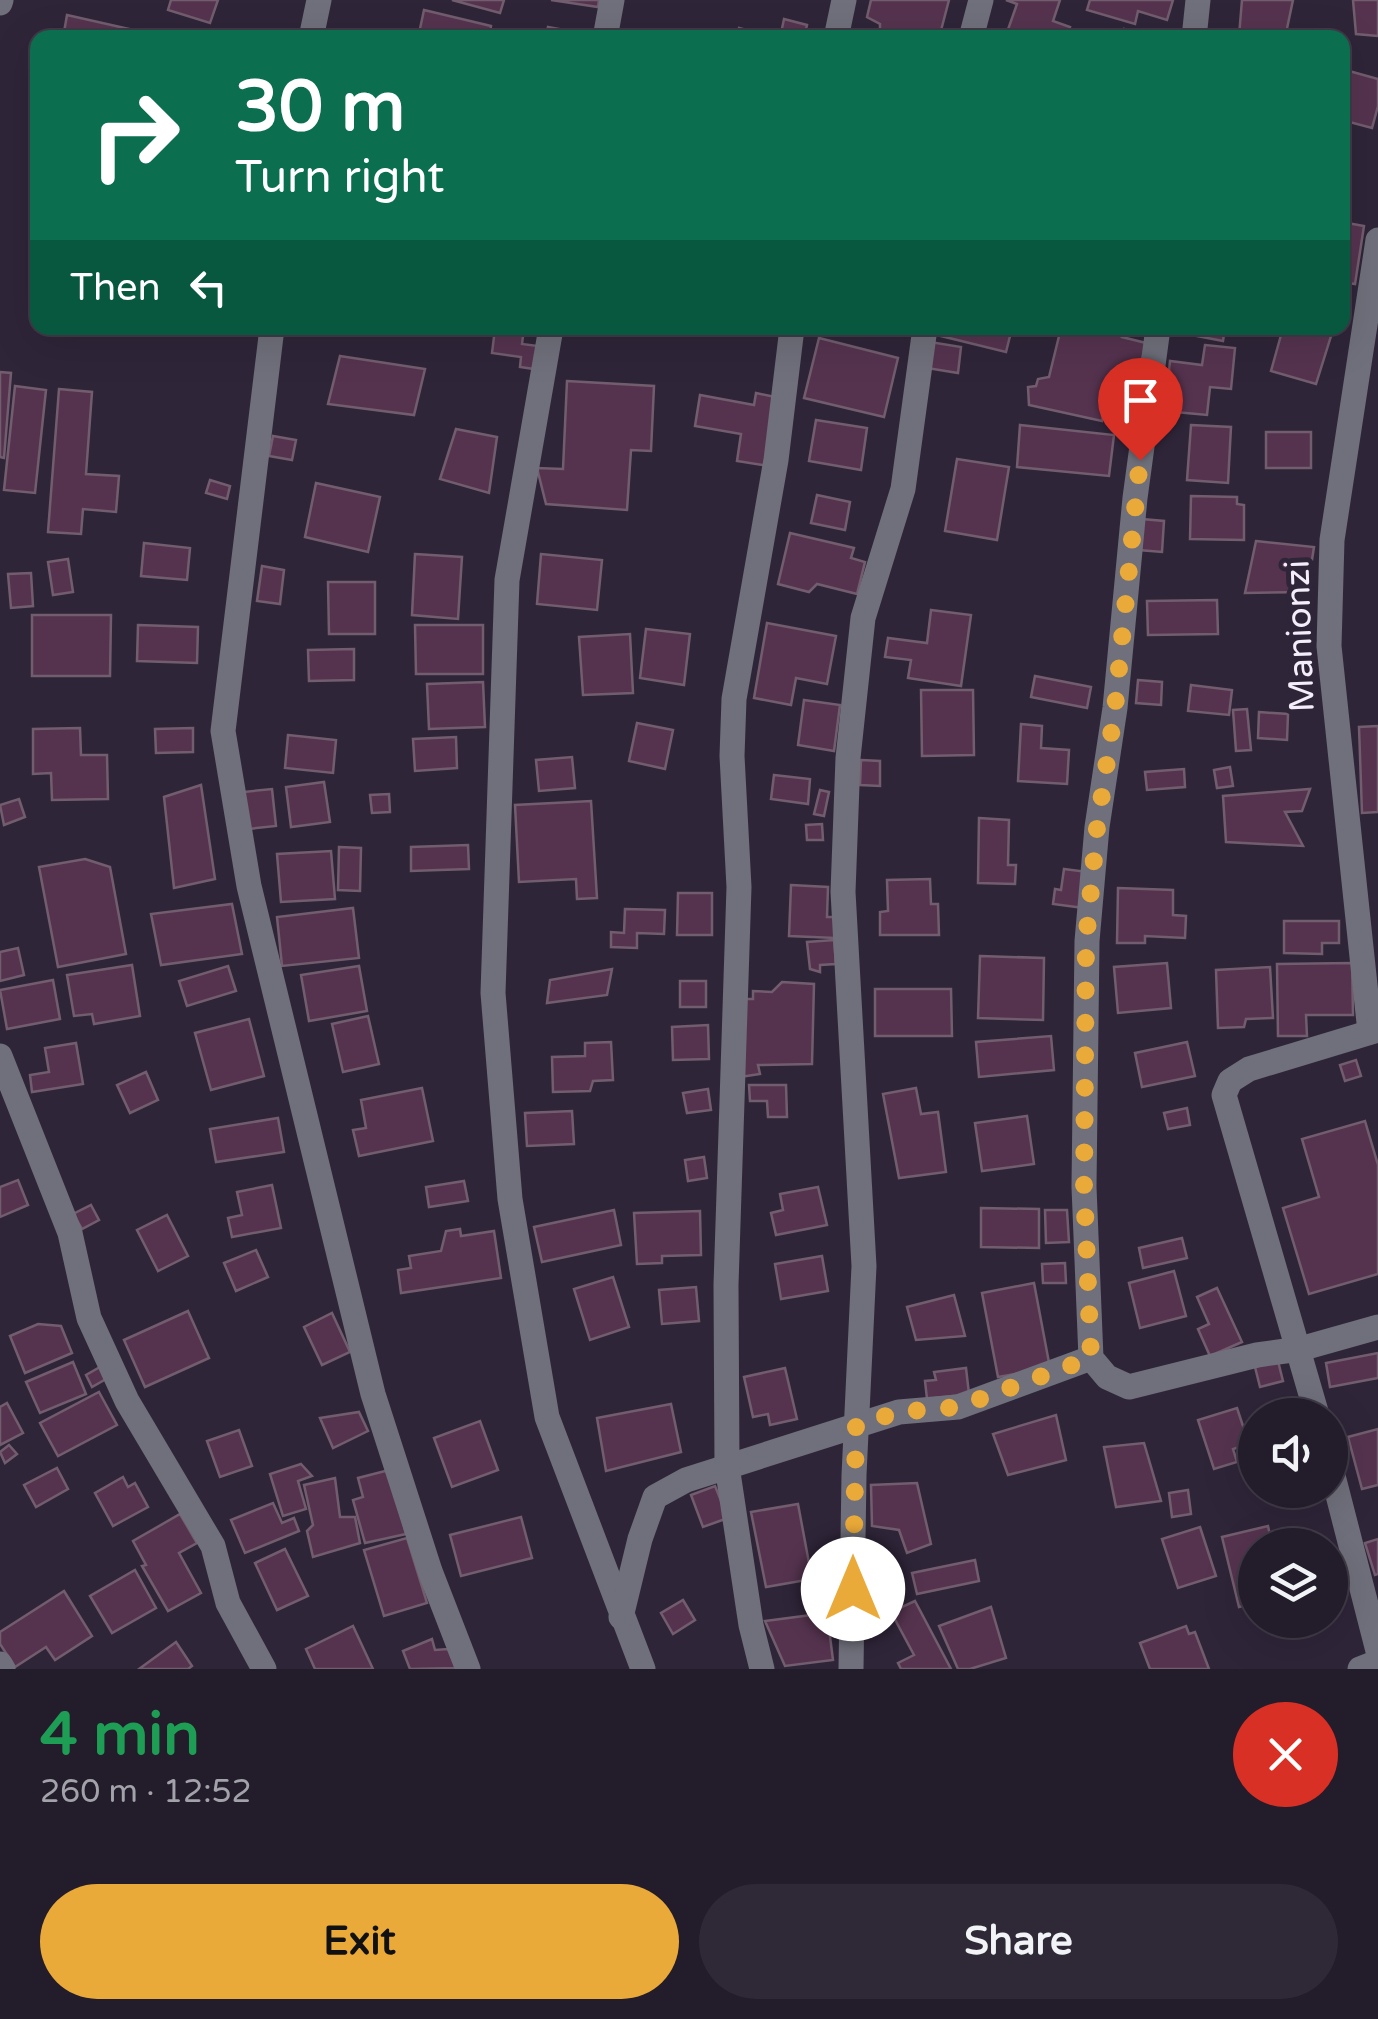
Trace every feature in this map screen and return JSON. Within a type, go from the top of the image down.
[{"type":"street","points":[[313,30],[319,0]]},
{"type":"street","points":[[606,30],[612,0]]},
{"type":"street","points":[[838,30],[844,0]]},
{"type":"street","points":[[973,30],[981,0]]},
{"type":"street","points":[[1195,30],[1198,0]]},
{"type":"street","name":"Manionzi","points":[[1374,1031],[1330,646],[1332,540],[1378,240]]},
{"type":"street","points":[[271,335],[224,732],[250,886],[373,1394],[430,1572],[468,1669]]},
{"type":"street","points":[[550,335],[506,580],[493,993],[510,1198],[546,1417],[643,1669]]},
{"type":"street","points":[[762,1669],[751,1626],[727,1466],[726,1285],[739,887],[732,756],[734,699],[776,460],[791,335]]},
{"type":"street","points":[[851,1669],[864,1266],[843,892],[848,758],[863,618],[903,489],[924,335]]},
{"type":"street","points":[[1157,335],[1086,941],[1084,1187],[1091,1358],[1107,1377],[1129,1387],[1257,1355],[1300,1349],[1378,1327]]},
{"type":"street","points":[[1313,1398],[1224,1095],[1230,1080],[1249,1069],[1374,1031]]},
{"type":"street","points":[[0,1056],[70,1233],[88,1318],[126,1401],[213,1546],[228,1603],[264,1669]]},
{"type":"street","points":[[621,1618],[640,1539],[655,1498],[686,1480],[899,1412],[958,1407],[1091,1358]]},
{"type":"street","points":[[1341,1508],[1378,1651]]},
{"type":"street","points":[[1360,1669],[1378,1662]]},
{"type":"building","points":[[171,0],[218,0],[210,23],[168,10]]},
{"type":"building","points":[[452,0],[504,0],[500,13]]},
{"type":"building","points":[[551,0],[599,0],[598,7]]},
{"type":"building","points":[[871,0],[949,0],[941,30],[880,30],[880,24],[867,17]]},
{"type":"building","points":[[1006,0],[1060,0],[1053,21],[1070,27],[1069,30],[1008,30],[1017,4]]},
{"type":"building","points":[[1090,0],[1173,0],[1167,20],[1138,11],[1135,24],[1087,10]]},
{"type":"building","points":[[1242,0],[1293,0],[1287,30],[1240,30]]},
{"type":"building","points":[[1353,0],[1378,0],[1378,36],[1356,34]]},
{"type":"building","points":[[424,10],[491,26],[490,30],[420,30]]},
{"type":"building","points":[[67,15],[129,29],[129,30],[64,30]]},
{"type":"building","points":[[784,19],[807,25],[806,30],[782,30]]},
{"type":"building","points":[[1350,71],[1378,79],[1378,106],[1372,128],[1350,122]]},
{"type":"building","points":[[1350,223],[1364,226],[1355,284],[1350,283]]},
{"type":"building","points":[[494,335],[523,335],[522,344],[538,346],[534,369],[520,367],[521,357],[492,353]]},
{"type":"building","points":[[941,335],[1010,335],[1006,352]]},
{"type":"building","points":[[1059,335],[1123,335],[1146,343],[1135,388],[1111,383],[1102,421],[1029,405],[1028,387],[1049,377]]},
{"type":"building","points":[[1192,335],[1224,335],[1223,341]]},
{"type":"building","points":[[1281,335],[1331,336],[1316,384],[1271,371]]},
{"type":"building","points":[[819,338],[898,358],[884,417],[804,398]]},
{"type":"building","points":[[930,342],[961,347],[958,373],[927,368]]},
{"type":"building","points":[[1205,345],[1235,348],[1231,389],[1210,387],[1207,415],[1165,411],[1170,361],[1202,365]]},
{"type":"building","points":[[340,356],[425,369],[414,415],[328,404]]},
{"type":"building","points":[[0,372],[11,373],[4,458],[0,457]]},
{"type":"building","points":[[567,381],[654,386],[651,451],[631,450],[627,510],[546,504],[537,468],[563,469]]},
{"type":"building","points":[[15,386],[46,390],[35,493],[4,490]]},
{"type":"building","points":[[59,389],[92,392],[86,474],[119,476],[116,512],[83,509],[81,534],[48,532]]},
{"type":"building","points":[[756,393],[780,398],[768,466],[737,461],[741,434],[695,426],[700,395],[754,405]]},
{"type":"building","points":[[816,420],[867,428],[861,470],[809,461]]},
{"type":"building","points":[[1020,425],[1114,435],[1109,476],[1017,467]]},
{"type":"building","points":[[1191,425],[1231,427],[1228,483],[1187,480]]},
{"type":"building","points":[[456,429],[497,437],[489,493],[440,479]]},
{"type":"building","points":[[1266,432],[1311,432],[1311,468],[1266,468]]},
{"type":"building","points":[[273,436],[296,440],[292,460],[269,456]]},
{"type":"building","points":[[957,459],[1009,467],[997,540],[945,531]]},
{"type":"building","points":[[210,480],[230,486],[227,499],[206,493]]},
{"type":"building","points":[[316,483],[380,497],[368,552],[305,537]]},
{"type":"building","points":[[817,495],[850,502],[845,530],[811,523]]},
{"type":"building","points":[[1191,496],[1237,497],[1237,504],[1244,505],[1244,540],[1190,539]]},
{"type":"building","points":[[1142,519],[1164,521],[1162,552],[1139,550]]},
{"type":"building","points":[[790,533],[854,548],[851,558],[865,562],[857,594],[817,584],[809,592],[778,584]]},
{"type":"building","points":[[1256,541],[1314,547],[1307,592],[1245,593]]},
{"type":"building","points":[[144,543],[190,548],[187,580],[141,576]]},
{"type":"building","points":[[415,554],[462,557],[458,619],[412,615]]},
{"type":"building","points":[[541,554],[602,560],[597,610],[537,604]]},
{"type":"building","points":[[68,559],[73,592],[53,595],[48,562]]},
{"type":"building","points":[[262,566],[284,570],[280,604],[257,601]]},
{"type":"building","points":[[31,573],[33,606],[11,608],[8,574]]},
{"type":"building","points":[[328,582],[375,582],[375,634],[329,634]]},
{"type":"building","points":[[1217,600],[1218,634],[1148,635],[1147,601]]},
{"type":"building","points":[[931,610],[971,615],[961,686],[908,678],[911,660],[885,657],[888,638],[927,643]]},
{"type":"building","points":[[32,615],[111,615],[110,676],[32,676]]},
{"type":"building","points":[[767,623],[836,636],[827,684],[796,678],[791,705],[754,698]]},
{"type":"building","points":[[138,625],[198,627],[197,663],[137,661]]},
{"type":"building","points":[[415,625],[483,625],[483,674],[416,674]]},
{"type":"building","points":[[646,629],[690,634],[684,685],[640,678]]},
{"type":"building","points":[[630,634],[633,693],[583,695],[579,637]]},
{"type":"building","points":[[354,649],[354,680],[309,681],[308,650]]},
{"type":"building","points":[[1035,676],[1091,687],[1087,708],[1031,697]]},
{"type":"building","points":[[1138,680],[1162,682],[1161,705],[1136,703]]},
{"type":"building","points":[[483,682],[485,727],[429,729],[427,684]]},
{"type":"building","points":[[1191,685],[1232,690],[1229,715],[1188,711]]},
{"type":"building","points":[[921,690],[973,690],[974,755],[922,756]]},
{"type":"building","points":[[804,700],[840,705],[834,751],[798,745]]},
{"type":"building","points":[[1247,709],[1251,750],[1236,751],[1233,710]]},
{"type":"building","points":[[1259,712],[1288,714],[1287,740],[1258,738]]},
{"type":"building","points":[[637,723],[673,730],[665,769],[629,761]]},
{"type":"building","points":[[1021,724],[1042,726],[1041,748],[1069,750],[1067,784],[1018,781]]},
{"type":"building","points":[[1378,726],[1378,812],[1362,813],[1359,727]]},
{"type":"building","points":[[80,728],[81,755],[107,755],[108,799],[52,800],[51,773],[33,774],[33,729]]},
{"type":"building","points":[[193,728],[193,752],[156,753],[155,729]]},
{"type":"building","points":[[288,735],[336,740],[333,773],[285,768]]},
{"type":"building","points":[[456,737],[457,768],[415,771],[413,739]]},
{"type":"building","points":[[572,757],[575,788],[539,791],[536,760]]},
{"type":"building","points":[[861,760],[880,761],[880,786],[860,785]]},
{"type":"building","points":[[1230,767],[1233,786],[1217,788],[1214,770]]},
{"type":"building","points":[[1184,769],[1185,787],[1147,790],[1145,772]]},
{"type":"building","points":[[774,775],[810,779],[808,804],[771,799]]},
{"type":"building","points":[[324,782],[330,822],[291,827],[286,787]]},
{"type":"building","points":[[201,785],[215,879],[174,888],[164,797]]},
{"type":"building","points":[[272,789],[276,826],[248,829],[243,792]]},
{"type":"building","points":[[1310,789],[1302,811],[1285,812],[1303,846],[1226,842],[1223,796]]},
{"type":"building","points":[[820,790],[829,792],[824,816],[814,814]]},
{"type":"building","points":[[389,794],[390,812],[372,813],[370,795]]},
{"type":"building","points":[[19,799],[25,817],[4,825],[0,805]]},
{"type":"building","points":[[591,801],[597,898],[577,899],[576,879],[519,882],[515,805]]},
{"type":"building","points":[[979,818],[1009,820],[1008,865],[1016,865],[1015,884],[978,883]]},
{"type":"building","points":[[822,824],[823,840],[807,840],[806,825]]},
{"type":"building","points":[[468,845],[469,869],[411,871],[411,847]]},
{"type":"building","points":[[339,847],[361,848],[360,891],[338,890]]},
{"type":"building","points":[[331,851],[335,899],[281,902],[277,854]]},
{"type":"building","points":[[85,859],[110,867],[126,954],[58,967],[39,867]]},
{"type":"building","points":[[1064,869],[1088,872],[1084,908],[1053,904],[1055,889],[1061,890]]},
{"type":"building","points":[[930,879],[931,904],[938,904],[939,935],[880,935],[880,912],[888,911],[887,880]]},
{"type":"building","points":[[791,885],[828,887],[827,917],[836,917],[835,938],[789,936]]},
{"type":"building","points":[[1118,888],[1173,890],[1173,915],[1186,916],[1185,938],[1145,936],[1145,943],[1117,943]]},
{"type":"building","points":[[678,893],[712,893],[712,935],[677,935]]},
{"type":"building","points":[[232,904],[242,954],[161,965],[151,914]]},
{"type":"building","points":[[353,908],[359,958],[282,966],[277,917]]},
{"type":"building","points":[[625,909],[665,910],[664,934],[637,933],[637,948],[611,947],[611,932],[624,933]]},
{"type":"building","points":[[1284,921],[1339,921],[1339,943],[1322,943],[1322,954],[1284,953]]},
{"type":"building","points":[[834,940],[836,964],[820,965],[820,972],[810,969],[807,942]]},
{"type":"building","points":[[18,948],[24,975],[0,981],[0,952]]},
{"type":"building","points":[[980,956],[1044,958],[1043,1020],[978,1018]]},
{"type":"building","points":[[1167,963],[1171,1008],[1118,1013],[1114,967]]},
{"type":"building","points":[[1352,963],[1353,1015],[1306,1015],[1307,1036],[1278,1036],[1277,964]]},
{"type":"building","points":[[132,965],[140,1016],[94,1024],[92,1014],[74,1016],[67,975]]},
{"type":"building","points":[[228,966],[236,991],[187,1006],[179,981]]},
{"type":"building","points":[[359,966],[367,1011],[309,1021],[301,975]]},
{"type":"building","points":[[1270,967],[1273,1018],[1246,1019],[1244,1027],[1218,1028],[1216,970]]},
{"type":"building","points":[[612,969],[607,995],[547,1003],[550,980]]},
{"type":"building","points":[[53,980],[60,1019],[7,1029],[0,990]]},
{"type":"building","points":[[680,981],[706,981],[706,1007],[680,1007]]},
{"type":"building","points":[[782,982],[814,984],[812,1064],[758,1065],[760,1074],[740,1077],[742,999],[753,999],[753,991],[772,992]]},
{"type":"building","points":[[875,989],[951,989],[952,1036],[875,1036]]},
{"type":"building","points":[[368,1016],[379,1064],[343,1072],[332,1024]]},
{"type":"building","points":[[249,1019],[264,1076],[211,1090],[195,1033]]},
{"type":"building","points":[[708,1025],[709,1059],[673,1060],[672,1027]]},
{"type":"building","points":[[1051,1036],[1054,1070],[979,1077],[976,1042]]},
{"type":"building","points":[[611,1042],[613,1080],[593,1081],[590,1091],[553,1092],[552,1057],[585,1056],[585,1043]]},
{"type":"building","points":[[1187,1042],[1195,1076],[1142,1087],[1135,1053]]},
{"type":"building","points":[[76,1043],[83,1084],[32,1092],[30,1075],[49,1072],[45,1048]]},
{"type":"building","points":[[1356,1060],[1361,1076],[1345,1081],[1340,1065]]},
{"type":"building","points":[[146,1072],[158,1100],[130,1113],[117,1085]]},
{"type":"building","points":[[749,1085],[786,1085],[787,1117],[768,1117],[767,1101],[750,1101]]},
{"type":"building","points":[[422,1088],[433,1141],[359,1156],[353,1130],[366,1128],[361,1100]]},
{"type":"building","points":[[916,1088],[921,1114],[938,1112],[946,1172],[899,1178],[883,1094]]},
{"type":"building","points":[[708,1089],[711,1110],[687,1113],[683,1093]]},
{"type":"building","points":[[1187,1108],[1190,1125],[1168,1129],[1164,1113]]},
{"type":"building","points":[[572,1111],[574,1144],[527,1146],[525,1113]]},
{"type":"building","points":[[1027,1116],[1034,1164],[982,1171],[975,1123]]},
{"type":"building","points":[[278,1118],[284,1152],[216,1162],[210,1129]]},
{"type":"building","points":[[1365,1121],[1378,1165],[1378,1274],[1309,1294],[1283,1208],[1319,1197],[1302,1139]]},
{"type":"building","points":[[704,1157],[707,1178],[688,1181],[685,1160]]},
{"type":"building","points":[[18,1180],[28,1205],[0,1217],[0,1187]]},
{"type":"building","points":[[464,1181],[468,1201],[429,1207],[426,1187]]},
{"type":"building","points":[[272,1185],[281,1228],[232,1237],[228,1218],[242,1215],[237,1192]]},
{"type":"building","points":[[818,1187],[827,1225],[776,1235],[771,1213],[783,1210],[780,1194]]},
{"type":"building","points":[[91,1205],[99,1220],[82,1229],[73,1214]]},
{"type":"building","points":[[981,1208],[1039,1209],[1039,1248],[981,1247]]},
{"type":"building","points":[[614,1210],[621,1245],[542,1262],[534,1227]]},
{"type":"building","points":[[1045,1210],[1067,1210],[1069,1242],[1046,1243]]},
{"type":"building","points":[[700,1211],[701,1255],[662,1256],[662,1263],[637,1264],[634,1213]]},
{"type":"building","points":[[167,1215],[188,1256],[158,1271],[137,1230]]},
{"type":"building","points":[[460,1229],[461,1236],[494,1231],[501,1278],[401,1293],[398,1270],[411,1268],[409,1256],[441,1251],[446,1231]]},
{"type":"building","points":[[1182,1238],[1187,1258],[1143,1268],[1139,1248]]},
{"type":"building","points":[[256,1250],[268,1277],[236,1291],[224,1263]]},
{"type":"building","points":[[822,1256],[828,1291],[781,1299],[775,1264]]},
{"type":"building","points":[[1065,1263],[1066,1283],[1043,1283],[1042,1264]]},
{"type":"building","points":[[1174,1271],[1186,1316],[1140,1328],[1129,1283]]},
{"type":"building","points":[[613,1277],[629,1327],[590,1340],[574,1289]]},
{"type":"building","points":[[1034,1283],[1050,1368],[998,1377],[982,1293]]},
{"type":"building","points":[[696,1287],[699,1321],[662,1324],[659,1290]]},
{"type":"building","points":[[1217,1288],[1242,1342],[1210,1356],[1198,1329],[1209,1324],[1197,1297]]},
{"type":"building","points":[[954,1295],[965,1336],[916,1340],[907,1307]]},
{"type":"building","points":[[188,1311],[209,1358],[145,1387],[124,1340]]},
{"type":"building","points":[[332,1313],[350,1352],[322,1365],[304,1327]]},
{"type":"building","points":[[38,1324],[61,1326],[72,1353],[25,1373],[10,1336]]},
{"type":"building","points":[[1378,1353],[1378,1378],[1330,1387],[1326,1363]]},
{"type":"building","points":[[1278,1361],[1283,1381],[1260,1387],[1255,1367]]},
{"type":"building","points":[[73,1362],[86,1394],[40,1413],[26,1382]]},
{"type":"building","points":[[100,1367],[106,1379],[92,1387],[86,1375]]},
{"type":"building","points":[[785,1368],[797,1419],[770,1425],[768,1414],[753,1417],[744,1377]]},
{"type":"building","points":[[966,1368],[969,1394],[927,1399],[925,1381],[936,1380],[934,1372]]},
{"type":"building","points":[[99,1392],[117,1425],[58,1456],[40,1423]]},
{"type":"building","points":[[7,1403],[23,1433],[0,1445],[0,1407]]},
{"type":"building","points":[[671,1404],[681,1452],[606,1471],[597,1418]]},
{"type":"building","points":[[1237,1408],[1238,1447],[1233,1449],[1237,1462],[1214,1469],[1198,1420]]},
{"type":"building","points":[[359,1412],[368,1431],[333,1448],[320,1418]]},
{"type":"building","points":[[1056,1415],[1066,1460],[1008,1475],[993,1434]]},
{"type":"building","points":[[480,1421],[498,1470],[452,1487],[434,1438]]},
{"type":"building","points":[[1378,1429],[1378,1485],[1362,1489],[1348,1437]]},
{"type":"building","points":[[239,1430],[252,1466],[220,1477],[207,1441]]},
{"type":"building","points":[[1144,1443],[1161,1501],[1116,1507],[1104,1447]]},
{"type":"building","points":[[9,1445],[17,1454],[5,1463],[0,1452]]},
{"type":"building","points":[[301,1464],[312,1476],[298,1481],[306,1509],[283,1516],[270,1474]]},
{"type":"building","points":[[57,1468],[68,1489],[36,1507],[24,1485]]},
{"type":"building","points":[[389,1470],[406,1534],[365,1543],[353,1500],[363,1497],[358,1478]]},
{"type":"building","points":[[123,1477],[128,1487],[135,1483],[148,1507],[113,1526],[95,1493]]},
{"type":"building","points":[[335,1478],[340,1517],[355,1517],[360,1543],[313,1557],[307,1531],[313,1525],[304,1485]]},
{"type":"building","points":[[917,1483],[931,1544],[907,1553],[899,1530],[872,1526],[871,1485]]},
{"type":"building","points":[[715,1486],[728,1518],[703,1527],[691,1495]]},
{"type":"building","points":[[1188,1490],[1191,1514],[1172,1517],[1169,1493]]},
{"type":"building","points":[[273,1503],[282,1523],[294,1518],[299,1531],[245,1553],[231,1520]]},
{"type":"building","points":[[798,1504],[812,1579],[766,1587],[751,1512]]},
{"type":"building","points":[[180,1514],[197,1543],[179,1553],[201,1593],[168,1611],[142,1566],[146,1565],[133,1541]]},
{"type":"building","points":[[521,1517],[532,1558],[461,1576],[450,1535]]},
{"type":"building","points":[[1200,1527],[1216,1576],[1178,1588],[1162,1539]]},
{"type":"building","points":[[1238,1533],[1238,1603],[1222,1537]]},
{"type":"building","points":[[407,1538],[427,1603],[384,1616],[364,1550]]},
{"type":"building","points":[[1378,1539],[1378,1574],[1375,1575],[1365,1543]]},
{"type":"building","points":[[285,1549],[308,1596],[277,1610],[255,1563]]},
{"type":"building","points":[[975,1560],[979,1581],[917,1594],[912,1573]]},
{"type":"building","points":[[135,1570],[156,1608],[112,1633],[90,1596]]},
{"type":"building","points":[[64,1591],[92,1636],[55,1660],[46,1647],[15,1667],[0,1644],[0,1632]]},
{"type":"building","points":[[683,1600],[695,1620],[673,1634],[661,1613]]},
{"type":"building","points":[[915,1601],[951,1669],[901,1669],[898,1663],[914,1655],[891,1612]]},
{"type":"building","points":[[991,1607],[1006,1658],[958,1669],[939,1626]]},
{"type":"building","points":[[827,1613],[833,1660],[785,1666],[765,1621]]},
{"type":"building","points":[[353,1626],[373,1669],[315,1669],[306,1649]]},
{"type":"building","points":[[1186,1626],[1189,1634],[1195,1632],[1209,1669],[1150,1669],[1140,1643]]},
{"type":"building","points":[[432,1639],[435,1650],[448,1649],[456,1668],[410,1669],[403,1651]]},
{"type":"building","points":[[176,1642],[192,1666],[188,1669],[139,1669]]},
{"type":"route","points":[[853,1589],[856,1425],[899,1412],[958,1407],[1091,1358],[1084,1187],[1086,941],[1140,460]]}]
